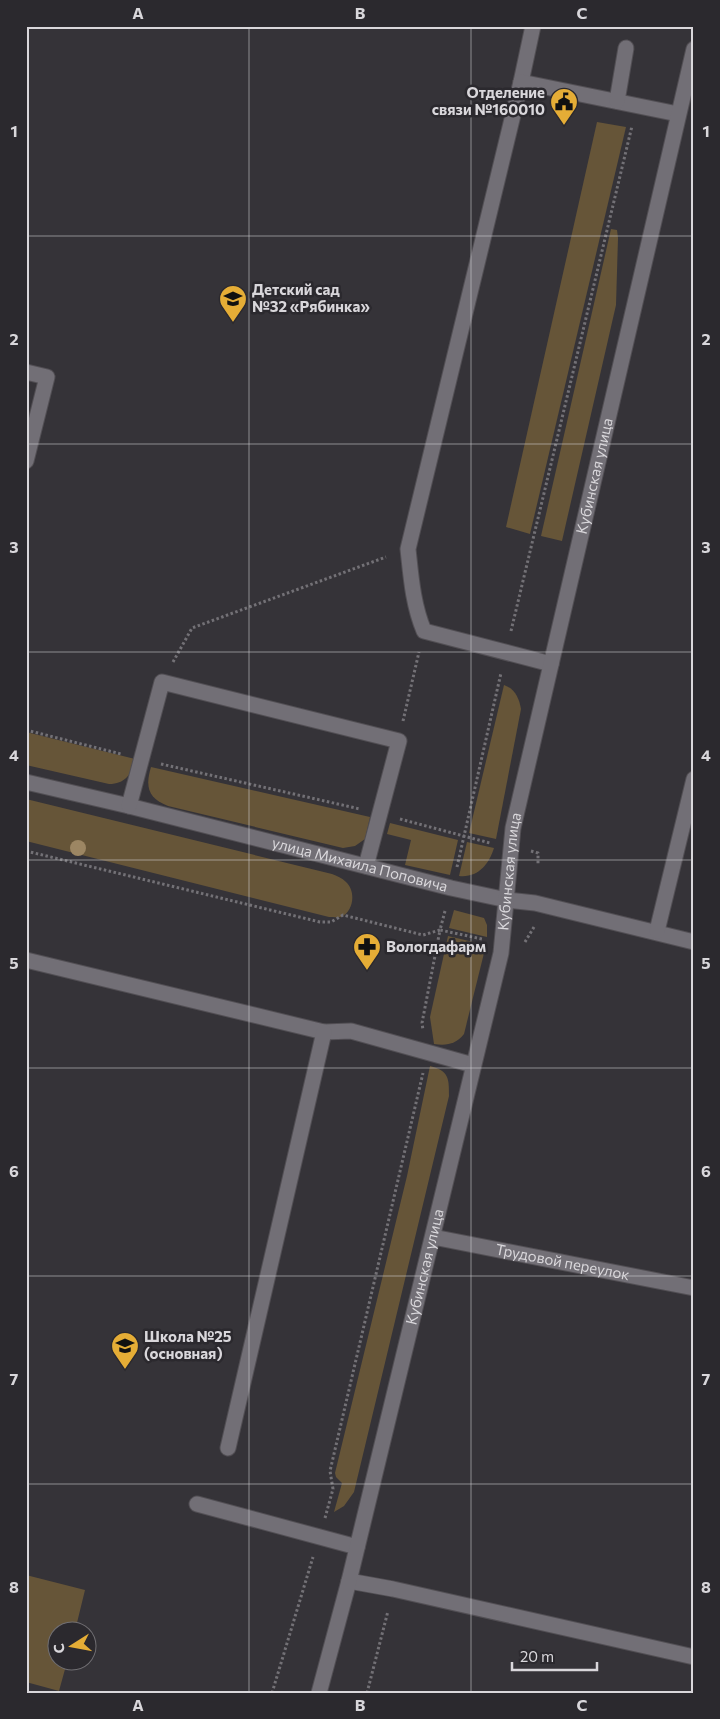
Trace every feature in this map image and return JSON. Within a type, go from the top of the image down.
[{"type":"street","points":[[533,26],[408,549],[412,590],[424,630],[551,664]]},
{"type":"street","points":[[617,101],[626,48]]},
{"type":"street","name":"Кубинская улица","points":[[319,1693],[349,1581],[501,953],[514,828],[694,49]]},
{"type":"street","points":[[521,82],[678,114]]},
{"type":"street","points":[[26,372],[46,377],[26,461]]},
{"type":"street","points":[[129,806],[162,682],[399,741],[366,866]]},
{"type":"street","points":[[657,931],[694,779]]},
{"type":"street","name":"улица Михаила Поповича","points":[[26,782],[129,806],[451,888],[507,900],[535,903],[657,931],[694,942]]},
{"type":"street","points":[[26,960],[324,1032],[351,1031],[473,1065]]},
{"type":"street","points":[[228,1448],[324,1032]]},
{"type":"street","name":"Трудовой переулок","points":[[433,1237],[694,1288]]},
{"type":"street","points":[[197,1504],[357,1547]]},
{"type":"street","points":[[349,1581],[393,1589],[694,1657]]},
{"type":"path","points":[[456,870],[506,652],[637,106]]},
{"type":"path","points":[[162,682],[192,628],[408,549]]},
{"type":"path","points":[[399,741],[424,630]]},
{"type":"path","points":[[26,730],[141,760],[380,814],[496,844]]},
{"type":"path","points":[[26,851],[320,922],[331,922],[343,915],[423,935],[440,930],[485,940]]},
{"type":"path","points":[[530,851],[538,853],[538,865]]},
{"type":"path","points":[[272,1693],[333,1489],[330,1471],[425,1068],[426,1052],[422,1023],[445,911]]},
{"type":"path","points":[[522,947],[534,927]]},
{"type":"path","points":[[367,1693],[393,1589]]},
{"type":"shaded area","points":[[597,122],[626,127],[530,534],[506,527]]},
{"type":"shaded area","points":[[611,229],[617,230],[618,238],[616,305],[562,541],[541,536]]},
{"type":"shaded area","points":[[504,685],[516,694],[521,709],[496,839],[469,833]]},
{"type":"shaded area","points":[[26,732],[135,759],[134,764],[127,777],[115,784],[26,765]]},
{"type":"shaded area","points":[[151,767],[370,817],[365,839],[355,846],[343,848],[168,806],[156,799],[150,791],[148,780]]},
{"type":"shaded area","points":[[26,799],[332,874],[343,879],[349,886],[352,895],[351,906],[341,917],[329,917],[26,841]]},
{"type":"shaded area","points":[[390,823],[458,840],[450,875],[405,865],[411,840],[387,834]]},
{"type":"shaded area","points":[[467,842],[494,848],[482,869],[472,875],[459,876]]},
{"type":"shaded area","points":[[454,910],[484,918],[487,925],[487,937],[449,928]]},
{"type":"shaded area","points":[[448,936],[486,945],[464,1034],[454,1042],[439,1045],[434,1044],[430,1017]]},
{"type":"shaded area","points":[[430,1066],[441,1070],[447,1076],[449,1096],[354,1492],[344,1506],[334,1512],[342,1483],[335,1473],[407,1176]]},
{"type":"shaded area","points":[[26,1575],[85,1590],[77,1622],[48,1622],[48,1672],[64,1672],[59,1691],[26,1682]]},
{"type":"place","name":"Отделение связи №160010","points":[[564,126]]},
{"type":"place","name":"Детский сад №32 «Рябинка»","points":[[233,323]]},
{"type":"place","name":"Вологдафарм","points":[[367,971]]},
{"type":"place","name":"Школа №25 (основная)","points":[[125,1370]]}]
